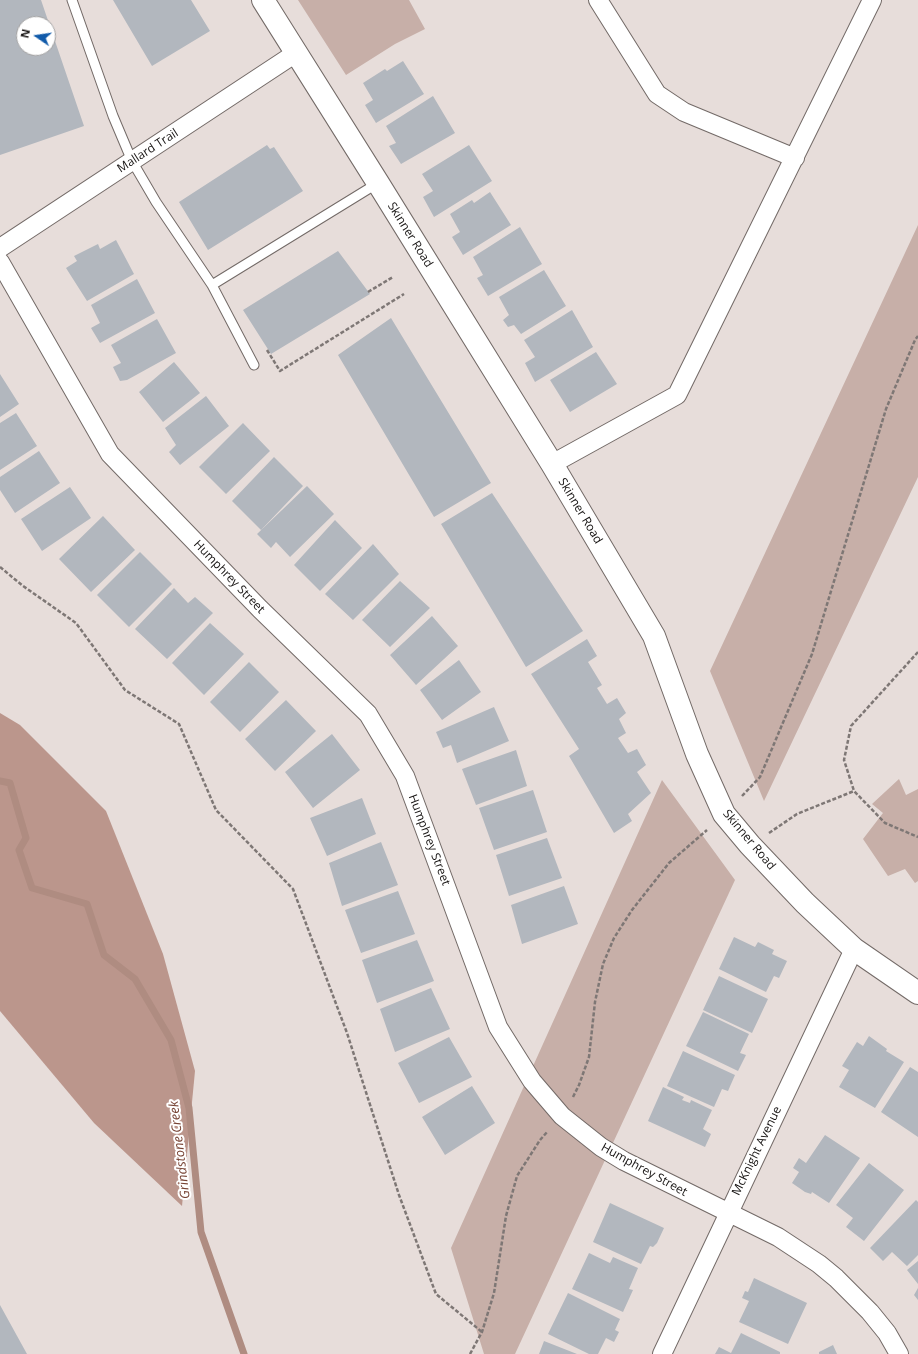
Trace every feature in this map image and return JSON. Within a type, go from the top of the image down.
[{"type":"street","name":"Skinner Road","points":[[263,0],[552,464],[654,636],[697,754],[724,814],[750,845],[805,903],[854,949],[918,993]]},
{"type":"street","points":[[598,0],[657,94],[684,112],[795,158]]},
{"type":"street","points":[[552,464],[677,395],[872,0]]},
{"type":"street","name":"Mallard Trail","points":[[0,248],[296,53]]},
{"type":"street","name":"Humphrey Street","points":[[0,262],[110,454],[260,609],[368,714],[404,776],[498,1027],[532,1081],[562,1116],[601,1147],[624,1161],[778,1237],[819,1264],[840,1282],[870,1312],[887,1333],[899,1354]]},
{"type":"street","name":"McKnight Avenue","points":[[662,1354],[854,949]]},
{"type":"lane","points":[[72,0],[113,116],[132,161],[156,202],[212,286],[254,365]]},
{"type":"lane","points":[[212,286],[378,183]]},
{"type":"path","points":[[368,292],[393,277]]},
{"type":"path","points":[[280,371],[404,294]]},
{"type":"path","points":[[470,1354],[482,1332],[494,1293],[506,1216],[517,1176],[540,1140],[562,1116],[579,1084],[588,1057],[595,1002],[603,964],[614,938],[632,910],[669,863],[724,814],[760,777],[812,654],[886,409],[918,336]]},
{"type":"path","points":[[0,567],[23,586],[76,623],[125,690],[179,724],[216,810],[293,889],[346,1033],[399,1195],[436,1294],[482,1332]]},
{"type":"path","points":[[918,652],[851,726],[844,760],[854,791],[885,822],[918,837]]},
{"type":"path","points":[[750,845],[797,814],[854,791]]},
{"type":"shaded area","points":[[298,0],[409,0],[425,29],[395,44],[346,75]]},
{"type":"shaded area","points":[[918,225],[918,477],[764,801],[710,671]]},
{"type":"shaded area","points":[[0,713],[20,725],[106,811],[163,954],[195,1071],[182,1206],[94,1123],[0,1011]]},
{"type":"shaded area","points":[[899,779],[906,795],[918,789],[918,881],[915,883],[905,869],[888,876],[863,839],[883,813],[872,804]]},
{"type":"shaded area","points":[[662,780],[735,880],[515,1354],[484,1354],[451,1248]]},
{"type":"building","points":[[0,0],[41,0],[46,16],[16,16],[16,56],[56,56],[56,44],[84,126],[0,155]]},
{"type":"building","points":[[113,0],[191,0],[210,31],[152,66]]},
{"type":"building","points":[[403,61],[424,94],[376,123],[365,105],[373,100],[363,83],[385,69],[387,71]]},
{"type":"building","points":[[433,96],[455,133],[401,164],[389,146],[396,143],[386,126]]},
{"type":"building","points":[[267,145],[270,149],[274,147],[303,191],[208,250],[179,202]]},
{"type":"building","points":[[469,145],[492,181],[434,217],[423,197],[433,191],[422,174]]},
{"type":"building","points":[[490,192],[511,225],[463,255],[452,237],[460,232],[450,214],[472,200],[474,203]]},
{"type":"building","points":[[520,227],[542,264],[488,296],[477,278],[483,275],[473,257]]},
{"type":"building","points":[[116,240],[134,274],[87,301],[66,268],[77,261],[74,256],[98,244],[100,249]]},
{"type":"building","points":[[338,251],[370,294],[271,354],[243,310]]},
{"type":"building","points":[[544,270],[566,306],[521,334],[514,325],[508,327],[503,320],[509,315],[499,297]]},
{"type":"building","points":[[137,279],[155,313],[100,343],[91,328],[100,323],[91,305]]},
{"type":"building","points":[[572,310],[593,347],[535,382],[525,363],[535,357],[524,340]]},
{"type":"building","points":[[391,318],[491,483],[434,517],[338,355]]},
{"type":"building","points":[[157,319],[176,353],[127,380],[120,381],[113,367],[121,363],[111,345]]},
{"type":"building","points":[[596,352],[617,384],[570,412],[550,380]]},
{"type":"building","points":[[174,362],[200,393],[163,422],[139,392]]},
{"type":"building","points":[[0,374],[19,404],[0,417]]},
{"type":"building","points":[[206,396],[229,426],[180,465],[169,452],[176,445],[165,428]]},
{"type":"building","points":[[16,413],[37,446],[0,470],[0,423]]},
{"type":"building","points":[[243,423],[270,451],[226,494],[199,467]]},
{"type":"building","points":[[39,451],[60,483],[15,513],[0,490],[0,477]]},
{"type":"building","points":[[274,457],[303,486],[261,530],[232,501]]},
{"type":"building","points":[[307,486],[334,514],[290,557],[276,542],[271,548],[257,534]]},
{"type":"building","points":[[70,487],[91,518],[42,551],[21,519]]},
{"type":"building","points":[[492,493],[583,631],[526,667],[441,524]]},
{"type":"building","points":[[103,516],[135,550],[91,592],[59,559]]},
{"type":"building","points":[[335,520],[362,548],[320,591],[294,565]]},
{"type":"building","points":[[373,544],[399,574],[353,620],[325,594]]},
{"type":"building","points":[[140,552],[172,584],[129,627],[97,595]]},
{"type":"building","points":[[400,581],[430,608],[390,647],[362,620]]},
{"type":"building","points":[[174,588],[188,603],[195,597],[213,613],[167,659],[135,629]]},
{"type":"building","points":[[432,616],[458,646],[416,685],[390,655]]},
{"type":"building","points":[[210,623],[244,654],[204,695],[172,663]]},
{"type":"building","points":[[587,639],[597,656],[588,662],[602,685],[597,688],[607,704],[617,698],[626,713],[619,719],[626,733],[618,738],[628,753],[637,749],[646,765],[637,772],[651,793],[628,814],[632,821],[614,833],[569,756],[579,749],[531,674]]},
{"type":"building","points":[[459,660],[481,692],[442,720],[420,690]]},
{"type":"building","points":[[249,662],[279,692],[240,732],[210,702]]},
{"type":"building","points":[[286,700],[316,731],[275,771],[245,739]]},
{"type":"building","points":[[494,707],[509,741],[457,763],[451,745],[443,748],[436,732]]},
{"type":"building","points":[[332,734],[360,770],[313,808],[285,772]]},
{"type":"building","points":[[516,750],[527,786],[476,805],[462,769]]},
{"type":"building","points":[[533,790],[547,832],[494,850],[479,808]]},
{"type":"building","points":[[362,798],[376,834],[327,856],[310,818]]},
{"type":"building","points":[[547,838],[562,878],[509,896],[496,855]]},
{"type":"building","points":[[381,842],[398,885],[342,906],[329,863]]},
{"type":"building","points":[[564,886],[578,924],[522,944],[511,905]]},
{"type":"building","points":[[398,891],[415,934],[361,953],[345,910]]},
{"type":"building","points":[[734,937],[755,947],[758,942],[774,950],[772,954],[787,961],[779,978],[774,976],[766,992],[719,969]]},
{"type":"building","points":[[417,940],[434,981],[377,1003],[362,960]]},
{"type":"building","points":[[719,976],[768,999],[752,1033],[703,1010]]},
{"type":"building","points":[[431,988],[450,1029],[395,1052],[380,1009]]},
{"type":"building","points":[[703,1012],[749,1034],[740,1053],[746,1055],[738,1071],[686,1046]]},
{"type":"building","points":[[869,1036],[887,1049],[886,1051],[904,1062],[875,1108],[839,1087],[849,1070],[842,1066],[857,1042],[863,1046]]},
{"type":"building","points":[[449,1037],[472,1077],[419,1103],[398,1063]]},
{"type":"building","points":[[683,1051],[735,1075],[728,1091],[722,1089],[714,1107],[667,1086]]},
{"type":"building","points":[[910,1067],[918,1072],[918,1137],[881,1112]]},
{"type":"building","points":[[472,1086],[495,1123],[445,1155],[422,1117]]},
{"type":"building","points":[[663,1087],[684,1097],[682,1100],[690,1103],[691,1100],[712,1110],[703,1129],[711,1134],[705,1147],[648,1121]]},
{"type":"building","points":[[825,1135],[860,1158],[829,1203],[812,1192],[811,1194],[805,1192],[792,1183],[799,1172],[793,1168],[799,1158],[806,1163]]},
{"type":"building","points":[[869,1163],[904,1190],[864,1241],[846,1227],[853,1218],[836,1205]]},
{"type":"building","points":[[916,1200],[918,1202],[918,1255],[907,1266],[892,1252],[883,1261],[870,1248]]},
{"type":"building","points":[[610,1203],[664,1228],[657,1243],[653,1247],[650,1246],[641,1264],[593,1242]]},
{"type":"building","points":[[589,1253],[610,1263],[613,1257],[638,1268],[629,1289],[633,1290],[623,1312],[572,1289]]},
{"type":"building","points":[[918,1261],[918,1284],[907,1270]]},
{"type":"building","points":[[754,1278],[807,1303],[788,1344],[739,1322],[749,1301],[742,1298],[745,1291],[748,1292]]},
{"type":"building","points":[[918,1288],[918,1300],[914,1295]]},
{"type":"building","points":[[568,1293],[620,1319],[615,1330],[619,1332],[614,1342],[606,1338],[598,1354],[589,1354],[548,1334]]},
{"type":"building","points":[[0,1305],[27,1354],[0,1354]]},
{"type":"building","points":[[741,1333],[780,1352],[780,1354],[715,1354],[719,1347],[731,1353]]},
{"type":"building","points":[[544,1341],[577,1354],[539,1354]]},
{"type":"building","points":[[833,1345],[837,1354],[819,1354],[819,1352]]},
{"type":"waterway","name":"Grindstone Creek","points":[[0,781],[10,783],[26,838],[19,850],[32,888],[87,904],[104,955],[135,979],[171,1040],[189,1108],[201,1232],[244,1354]]}]
